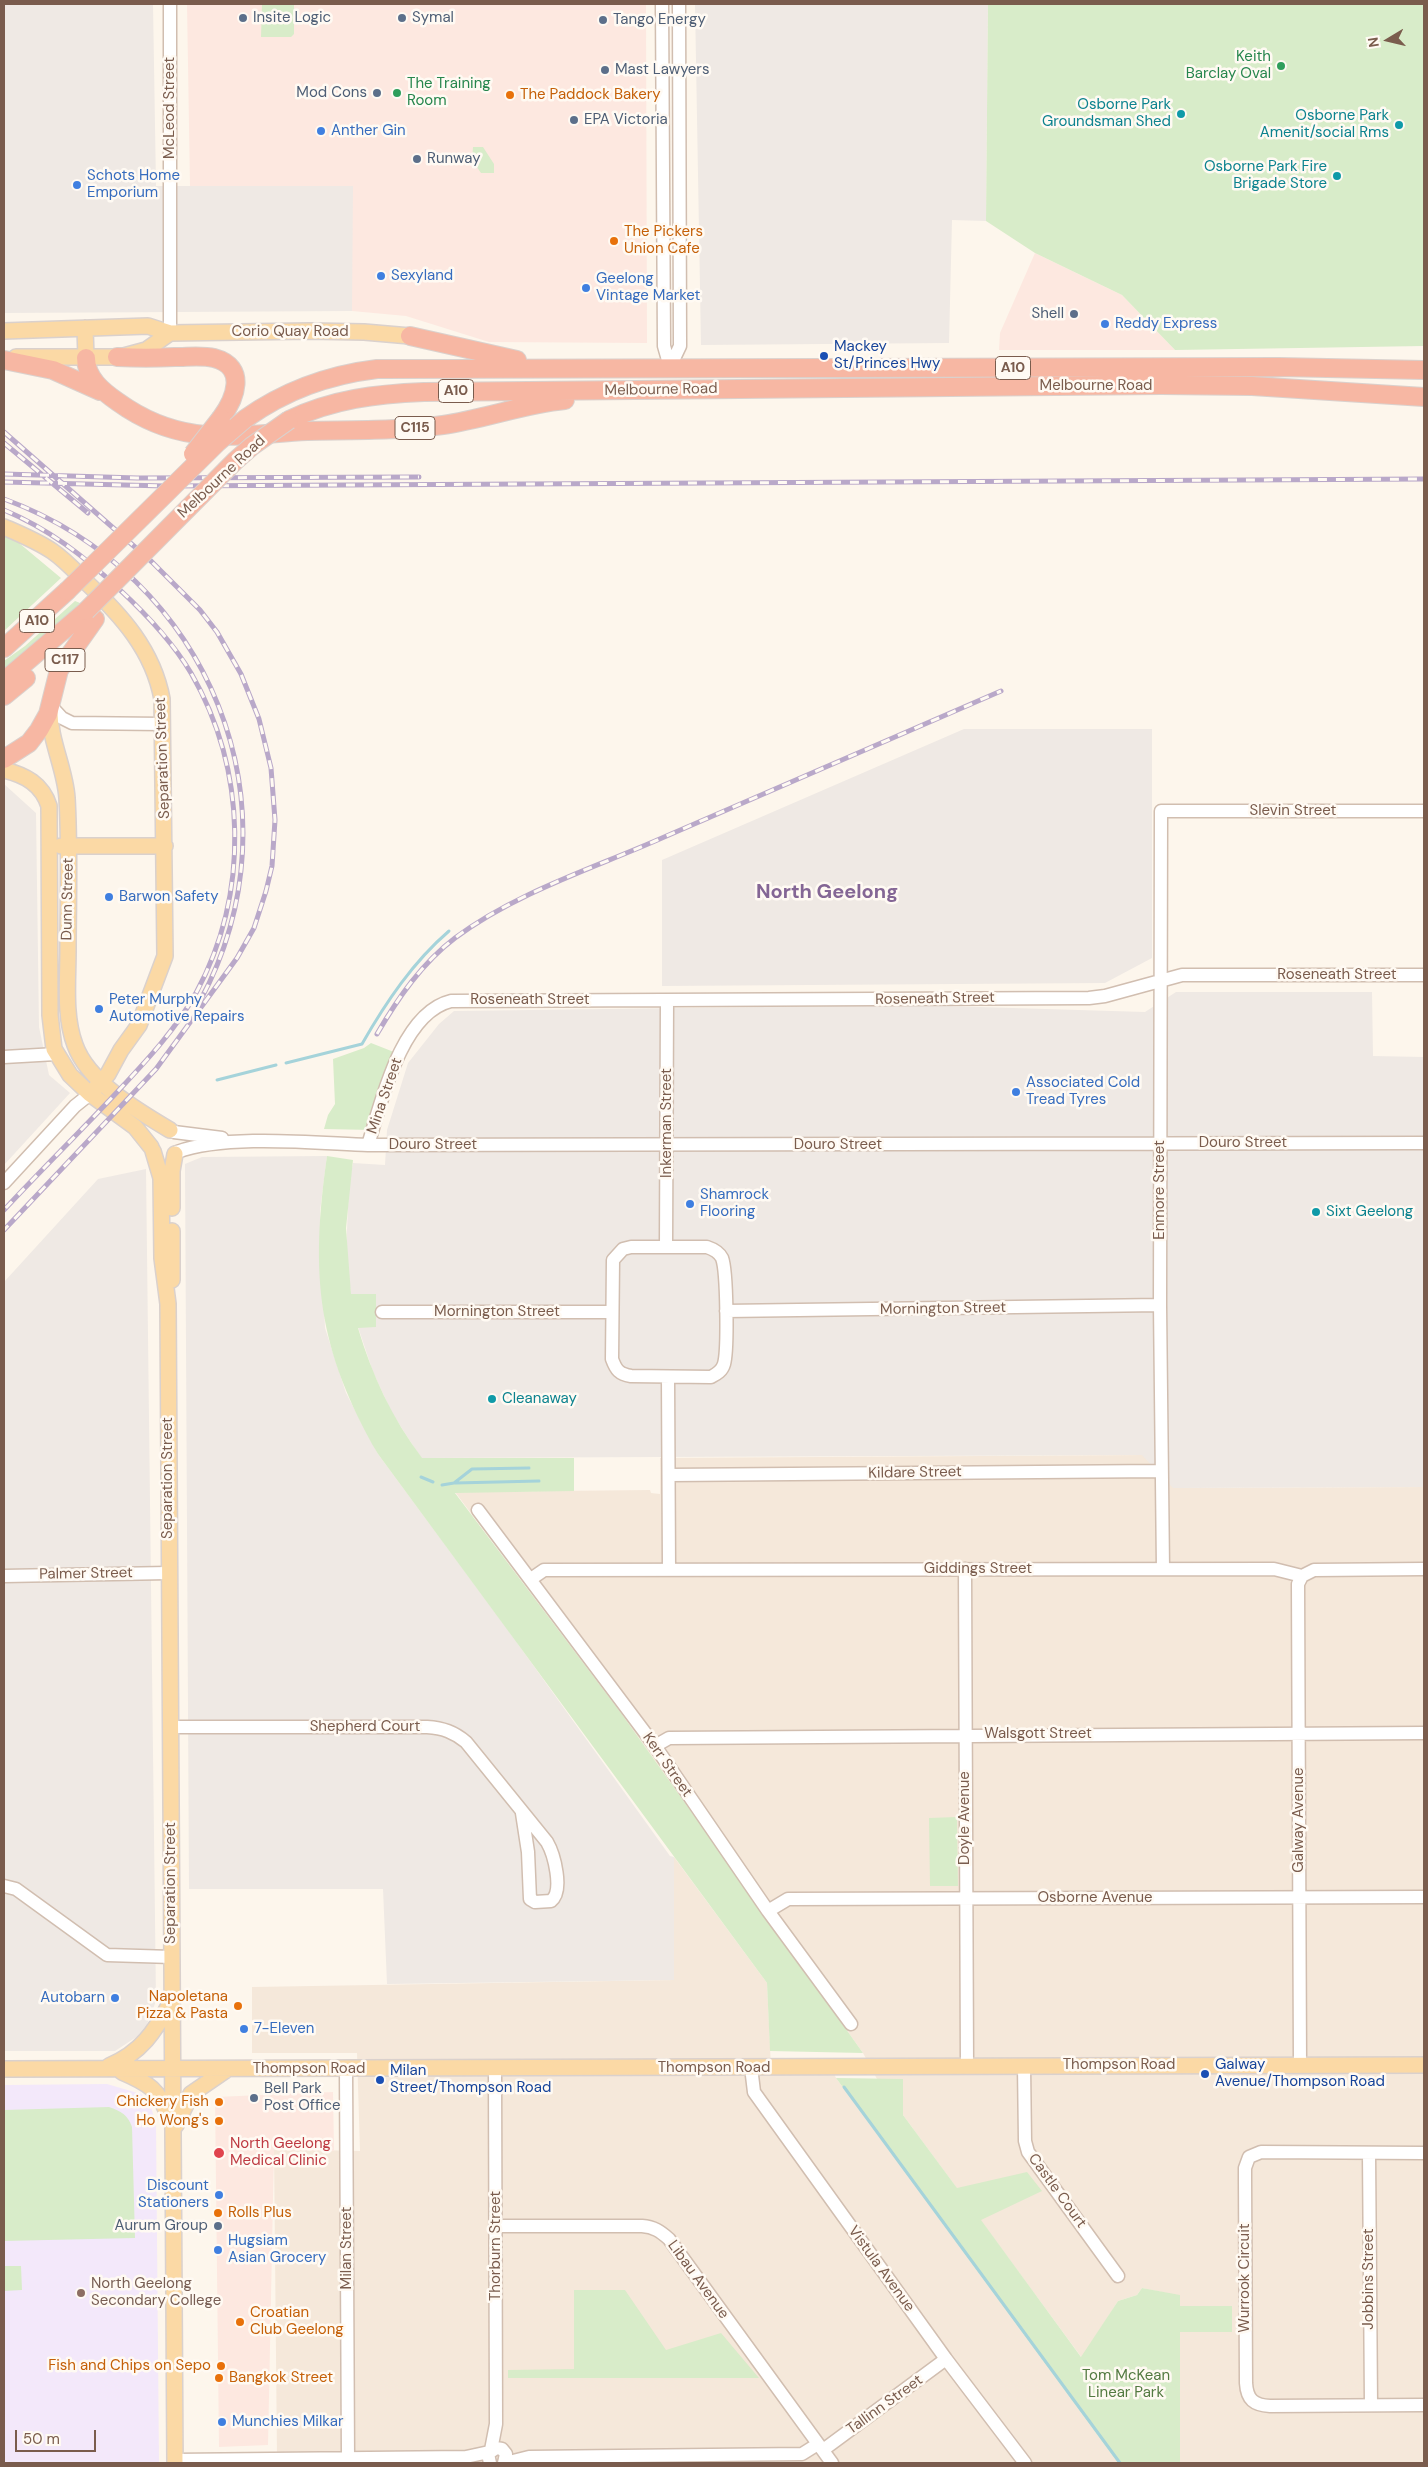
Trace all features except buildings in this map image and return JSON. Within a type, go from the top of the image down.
[{"type":"highway","points":[[410,336],[551,368]]},
{"type":"highway","name":"C115","points":[[117,357],[204,357],[219,360],[232,372],[236,386],[234,398],[221,418],[155,504]]},
{"type":"highway","name":"C115","points":[[4,358],[53,370],[109,396],[144,418],[173,430],[200,435],[246,437],[305,432],[426,427],[552,402],[628,391]]},
{"type":"highway","points":[[86,358],[90,376],[109,396]]},
{"type":"highway","points":[[670,367],[670,390]]},
{"type":"highway","name":"Melbourne Road","points":[[4,648],[67,591],[217,443],[245,419],[290,392],[333,376],[393,368],[1278,367],[1424,370]]},
{"type":"highway","name":"Melbourne Road","points":[[155,541],[252,446],[289,420],[327,404],[368,395],[441,392],[915,386],[1161,385],[1252,386],[1424,396]]},
{"type":"highway","name":"C117","points":[[50,706],[59,670],[91,615],[155,541]]},
{"type":"highway","name":"A10","points":[[4,681],[66,629],[91,615]]},
{"type":"highway","points":[[4,696],[33,672],[66,629]]},
{"type":"highway","points":[[4,759],[29,743],[42,725],[50,706]]},
{"type":"main road","name":"Corio Quay Road","points":[[4,331],[148,326],[170,333],[319,332],[410,336]]},
{"type":"main road","points":[[85,328],[86,358]]},
{"type":"main road","points":[[117,357],[146,350],[170,333]]},
{"type":"main road","name":"C115","points":[[4,358],[117,357]]},
{"type":"main road","name":"Separation Street","points":[[4,527],[35,541],[65,561],[130,629],[156,672],[162,699],[165,956],[140,1026],[121,1050],[102,1081]]},
{"type":"main road","name":"Dunn Street","points":[[50,706],[52,735],[66,787],[69,846],[68,1001],[70,1024],[75,1045],[84,1062],[102,1081]]},
{"type":"main road","name":"Dunn Street","points":[[4,770],[25,777],[43,792],[49,806],[50,1015],[56,1054],[70,1075],[90,1094]]},
{"type":"main road","points":[[49,846],[165,846]]},
{"type":"main road","points":[[56,1054],[75,1045]]},
{"type":"main road","points":[[90,1094],[102,1081]]},
{"type":"main road","name":"C117","points":[[102,1081],[133,1108],[172,1131]]},
{"type":"main road","name":"Separation Street","points":[[90,1094],[135,1127],[152,1149],[161,1178],[162,1258],[168,1304],[168,1573],[175,2462]]},
{"type":"main road","points":[[157,1131],[172,1131],[179,1139],[176,1153],[165,1158],[152,1149],[151,1138],[157,1131]]},
{"type":"main road","name":"Separation Street","points":[[168,1304],[173,1275],[172,1171],[176,1153]]},
{"type":"main road","points":[[110,2069],[144,2045],[156,2029],[172,1999]]},
{"type":"main road","name":"Thompson Road","points":[[4,2069],[227,2070],[1424,2065]]},
{"type":"main road","points":[[110,2069],[137,2078],[156,2091],[164,2104],[173,2132]]},
{"type":"main road","points":[[173,2132],[191,2094],[227,2070]]},
{"type":"street","name":"McLeod Street","points":[[170,4],[170,333]]},
{"type":"street","points":[[662,4],[664,346],[670,367]]},
{"type":"street","points":[[670,367],[680,346],[679,4]]},
{"type":"street","points":[[664,261],[679,260]]},
{"type":"street","points":[[50,706],[65,720],[79,724],[163,724]]},
{"type":"street","name":"Slevin Street","points":[[1161,812],[1424,811]]},
{"type":"street","name":"Enmore Street","points":[[1161,812],[1162,979],[1159,1003],[1163,1569]]},
{"type":"street","name":"Roseneath Street","points":[[443,1004],[461,1000],[1088,998],[1105,996],[1182,975],[1424,975]]},
{"type":"street","name":"Inkerman Street","points":[[666,1247],[667,1000]]},
{"type":"street","name":"Mina Street","points":[[368,1145],[396,1058],[425,1017],[443,1004]]},
{"type":"street","points":[[4,1058],[56,1054]]},
{"type":"street","points":[[4,1183],[75,1106],[90,1094]]},
{"type":"street","name":"Douro Street","points":[[172,1131],[252,1142]]},
{"type":"street","name":"Douro Street","points":[[176,1153],[202,1146],[252,1142],[368,1145],[1424,1143]]},
{"type":"street","points":[[707,1247],[716,1250],[722,1257],[724,1266],[726,1311],[724,1364],[719,1373],[710,1377],[631,1376],[621,1374],[615,1368],[612,1359],[613,1260],[617,1253],[623,1249],[707,1247]]},
{"type":"street","name":"Mornington Street","points":[[726,1311],[1160,1305]]},
{"type":"street","name":"Mornington Street","points":[[382,1312],[612,1312]]},
{"type":"street","points":[[668,1377],[669,1569]]},
{"type":"street","name":"Kildare Street","points":[[669,1475],[1161,1471]]},
{"type":"street","name":"Kerr Street","points":[[478,1510],[655,1746],[768,1911],[851,2024]]},
{"type":"street","name":"Doyle Avenue","points":[[965,1569],[967,2066]]},
{"type":"street","name":"Giddings Street","points":[[531,1579],[544,1570],[1274,1569],[1302,1576],[1314,1570],[1424,1569]]},
{"type":"street","name":"Palmer Street","points":[[4,1576],[168,1573]]},
{"type":"street","name":"Galway Avenue","points":[[1300,2065],[1298,1584],[1302,1576]]},
{"type":"street","name":"Shepherd Court","points":[[170,1727],[440,1728],[466,1742],[547,1842],[554,1858],[556,1895],[550,1902],[535,1902],[530,1899],[528,1852],[522,1813]]},
{"type":"street","name":"Walsgott Street","points":[[655,1746],[669,1738],[1424,1732]]},
{"type":"street","points":[[4,1886],[16,1889],[107,1955],[172,1957]]},
{"type":"street","name":"Osborne Avenue","points":[[768,1911],[788,1899],[1424,1897]]},
{"type":"street","name":"Castle Court","points":[[1024,2066],[1025,2141],[1028,2152],[1118,2276]]},
{"type":"street","name":"Vistula Avenue","points":[[752,2067],[754,2092],[946,2359],[1025,2463]]},
{"type":"street","name":"Thorburn Street","points":[[495,2068],[497,2457]]},
{"type":"street","name":"Milan Street","points":[[346,2069],[348,2458]]},
{"type":"street","name":"Wurrook Circuit","points":[[1424,2153],[1261,2152],[1250,2156],[1246,2162],[1246,2392],[1250,2400],[1258,2405],[1424,2405]]},
{"type":"street","name":"Jobbins Street","points":[[1369,2153],[1370,2405]]},
{"type":"street","name":"Libau Avenue","points":[[496,2226],[652,2226],[660,2230],[669,2239],[832,2463]]},
{"type":"street","name":"Tallinn Street","points":[[175,2462],[348,2458],[802,2454],[820,2447],[946,2359]]},
{"type":"shaded area","points":[[4,4],[153,4],[156,186],[353,186],[352,311],[4,313]]},
{"type":"shaded area","points":[[187,4],[646,4],[647,343],[489,342],[406,316],[352,311],[352,186],[190,186]]},
{"type":"shaded area","points":[[695,4],[988,4],[986,221],[952,220],[949,343],[701,345]]},
{"type":"shaded area","name":"Shell","points":[[1035,253],[1122,295],[1175,350],[999,350],[1000,333]]},
{"type":"shaded area","points":[[964,729],[1152,729],[1152,958],[1105,983],[662,986],[662,860]]},
{"type":"shaded area","points":[[4,784],[36,813],[39,1027],[49,1075],[70,1093],[4,1165]]},
{"type":"shaded area","points":[[1176,992],[1372,992],[1373,1056],[1424,1057],[1424,1487],[1173,1488],[1142,1455],[421,1458],[392,1413],[373,1372],[358,1327],[376,1327],[351,1295],[346,1253],[349,1183],[353,1163],[385,1165],[387,1130],[408,1063],[439,1024],[454,1011],[913,1005],[1145,1012]]},
{"type":"shaded area","points":[[327,1156],[320,1211],[325,1328],[346,1393],[378,1454],[505,1626],[670,1856],[674,1857],[674,1980],[387,1984],[383,1889],[189,1889],[185,1164],[202,1157]]},
{"type":"shaded area","points":[[146,1169],[156,2001],[144,2032],[115,2051],[4,2051],[4,1282],[98,1179]]},
{"type":"shaded area","points":[[1143,1455],[1174,1488],[1424,1487],[1424,2463],[1180,2463],[1180,2296],[1142,2288],[1137,2295],[1118,2301],[1082,2358],[903,2115],[903,2079],[877,2079],[863,2053],[621,1713],[455,1492],[650,1490],[651,1493],[660,1494],[660,1458]]},
{"type":"shaded area","points":[[674,1857],[767,1983],[771,2067],[831,2067],[836,2078],[1118,2463],[243,2463],[277,2458],[274,2149],[360,2151],[357,2053],[252,2053],[252,1987],[673,1980]]},
{"type":"shaded area","name":"North Geelong Secondary College","points":[[107,2084],[141,2094],[149,2101],[156,2123],[159,2463],[4,2463],[4,2085]]},
{"type":"shaded area","points":[[333,2092],[334,2151],[274,2150],[268,2445],[219,2447],[215,2097]]},
{"type":"green space","points":[[262,4],[294,4],[294,34],[291,37],[261,37]]},
{"type":"green space","points":[[988,4],[1424,4],[1424,346],[1175,350],[1122,295],[1035,253],[986,221]]},
{"type":"green space","points":[[473,147],[483,147],[494,164],[494,173],[481,173],[472,160]]},
{"type":"green space","points":[[4,534],[13,538],[61,578],[4,631]]},
{"type":"green space","points":[[75,601],[80,603],[70,615],[4,672],[4,661],[25,646]]},
{"type":"green space","points":[[371,1043],[399,1054],[372,1130],[324,1129],[328,1115],[335,1104],[333,1059],[364,1048]]},
{"type":"green space","points":[[327,1156],[353,1160],[346,1228],[351,1294],[376,1294],[376,1327],[358,1328],[376,1379],[392,1412],[422,1458],[574,1458],[574,1491],[455,1493],[621,1713],[863,2053],[770,2051],[767,1983],[378,1454],[358,1416],[342,1379],[331,1345],[323,1310],[319,1238]]},
{"type":"green space","points":[[957,1817],[958,1886],[930,1886],[929,1818]]},
{"type":"green space","name":"Tom McKean Linear Park","points":[[836,2078],[903,2079],[903,2115],[957,2188],[1027,2172],[1042,2191],[981,2220],[1081,2357],[1118,2301],[1137,2295],[1142,2288],[1180,2295],[1180,2306],[1232,2306],[1232,2332],[1180,2332],[1180,2463],[1118,2463]]},
{"type":"green space","points":[[109,2107],[124,2114],[132,2127],[135,2238],[4,2241],[4,2110]]},
{"type":"green space","points":[[4,2266],[21,2266],[22,2290],[4,2291]]},
{"type":"green space","points":[[574,2290],[625,2290],[666,2350],[721,2333],[759,2378],[508,2378],[508,2370],[574,2369]]},
{"type":"waterway","points":[[286,1063],[362,1044],[401,983],[449,931]]},
{"type":"waterway","points":[[217,1080],[276,1065]]},
{"type":"waterway","points":[[442,1485],[454,1483],[472,1469],[529,1468]]},
{"type":"waterway","points":[[421,1477],[433,1482]]},
{"type":"waterway","points":[[455,1483],[539,1481]]},
{"type":"waterway","points":[[844,2087],[1120,2463]]},
{"type":"railway","points":[[4,432],[152,562],[200,610],[217,632],[241,674],[259,719],[271,768],[275,820],[272,866],[266,891],[254,928],[237,958],[156,1069],[4,1230]]},
{"type":"railway","points":[[4,443],[88,513]]},
{"type":"railway","points":[[4,474],[137,478],[419,477]]},
{"type":"railway","points":[[4,482],[165,486],[1424,479]]},
{"type":"railway","points":[[4,499],[76,534],[136,582],[184,640],[218,705],[238,777],[242,851],[230,927],[200,1001]]},
{"type":"railway","points":[[4,510],[51,535],[93,565],[139,608],[176,650],[191,673],[210,710],[223,750],[231,791],[235,832],[233,873],[226,914],[214,955],[196,993],[171,1031],[141,1066],[4,1210]]},
{"type":"railway","points":[[377,1034],[402,994],[432,958],[455,938],[502,908],[552,884],[1001,691]]},
{"type":"place","name":"Insite Logic","points":[[243,18]]},
{"type":"place","name":"Symal","points":[[402,18]]},
{"type":"place","name":"Tango Energy","points":[[603,20]]},
{"type":"place","name":"Keith Barclay Oval","points":[[1281,66]]},
{"type":"place","name":"Mast Lawyers","points":[[605,70]]},
{"type":"place","name":"Mod Cons","points":[[377,93]]},
{"type":"place","name":"The Training Room","points":[[397,93]]},
{"type":"place","name":"The Paddock Bakery","points":[[510,95]]},
{"type":"place","name":"Osborne Park Groundsman Shed","points":[[1181,114]]},
{"type":"place","name":"EPA Victoria","points":[[574,120]]},
{"type":"place","name":"Osborne Park Amenit/social Rms","points":[[1399,125]]},
{"type":"place","name":"Anther Gin","points":[[321,131]]},
{"type":"place","name":"Runway","points":[[417,159]]},
{"type":"place","name":"Osborne Park Fire Brigade Store","points":[[1337,176]]},
{"type":"place","name":"Schots Home Emporium","points":[[77,185]]},
{"type":"place","name":"The Pickers Union Cafe","points":[[614,241]]},
{"type":"place","name":"Sexyland","points":[[381,276]]},
{"type":"place","name":"Geelong Vintage Market","points":[[586,288]]},
{"type":"place","name":"Shell","points":[[1074,314]]},
{"type":"place","name":"Reddy Express","points":[[1105,324]]},
{"type":"place","name":"Mackey St/Princes Hwy","points":[[824,356]]},
{"type":"place","name":"Barwon Safety","points":[[109,897]]},
{"type":"place","name":"Peter Murphy Automotive Repairs","points":[[99,1009]]},
{"type":"place","name":"Associated Cold Tread Tyres","points":[[1016,1092]]},
{"type":"place","name":"Shamrock Flooring","points":[[690,1204]]},
{"type":"place","name":"Sixt Geelong","points":[[1316,1212]]},
{"type":"place","name":"Cleanaway","points":[[492,1399]]},
{"type":"place","name":"Autobarn","points":[[115,1998]]},
{"type":"place","name":"Napoletana Pizza & Pasta","points":[[238,2006]]},
{"type":"place","name":"7-Eleven","points":[[244,2029]]},
{"type":"place","name":"Galway Avenue/Thompson Road","points":[[1205,2074]]},
{"type":"place","name":"Milan Street/Thompson Road","points":[[380,2080]]},
{"type":"place","name":"Bell Park Post Office","points":[[254,2098]]},
{"type":"place","name":"Chickery Fish","points":[[219,2102]]},
{"type":"place","name":"Ho Wong's","points":[[219,2121]]},
{"type":"place","name":"North Geelong Medical Clinic","points":[[219,2153]]},
{"type":"place","name":"Discount Stationers","points":[[219,2195]]},
{"type":"place","name":"Rolls Plus","points":[[218,2213]]},
{"type":"place","name":"Aurum Group","points":[[218,2226]]},
{"type":"place","name":"Hugsiam Asian Grocery","points":[[218,2250]]},
{"type":"place","name":"North Geelong Secondary College","points":[[81,2293]]},
{"type":"place","name":"Croatian Club Geelong","points":[[240,2322]]},
{"type":"place","name":"Fish and Chips on Sepo","points":[[221,2366]]},
{"type":"place","name":"Bangkok Street","points":[[219,2378]]},
{"type":"place","name":"Munchies Milkar","points":[[222,2422]]},
{"type":"district","name":"North Geelong","points":[[827,893]]}]
